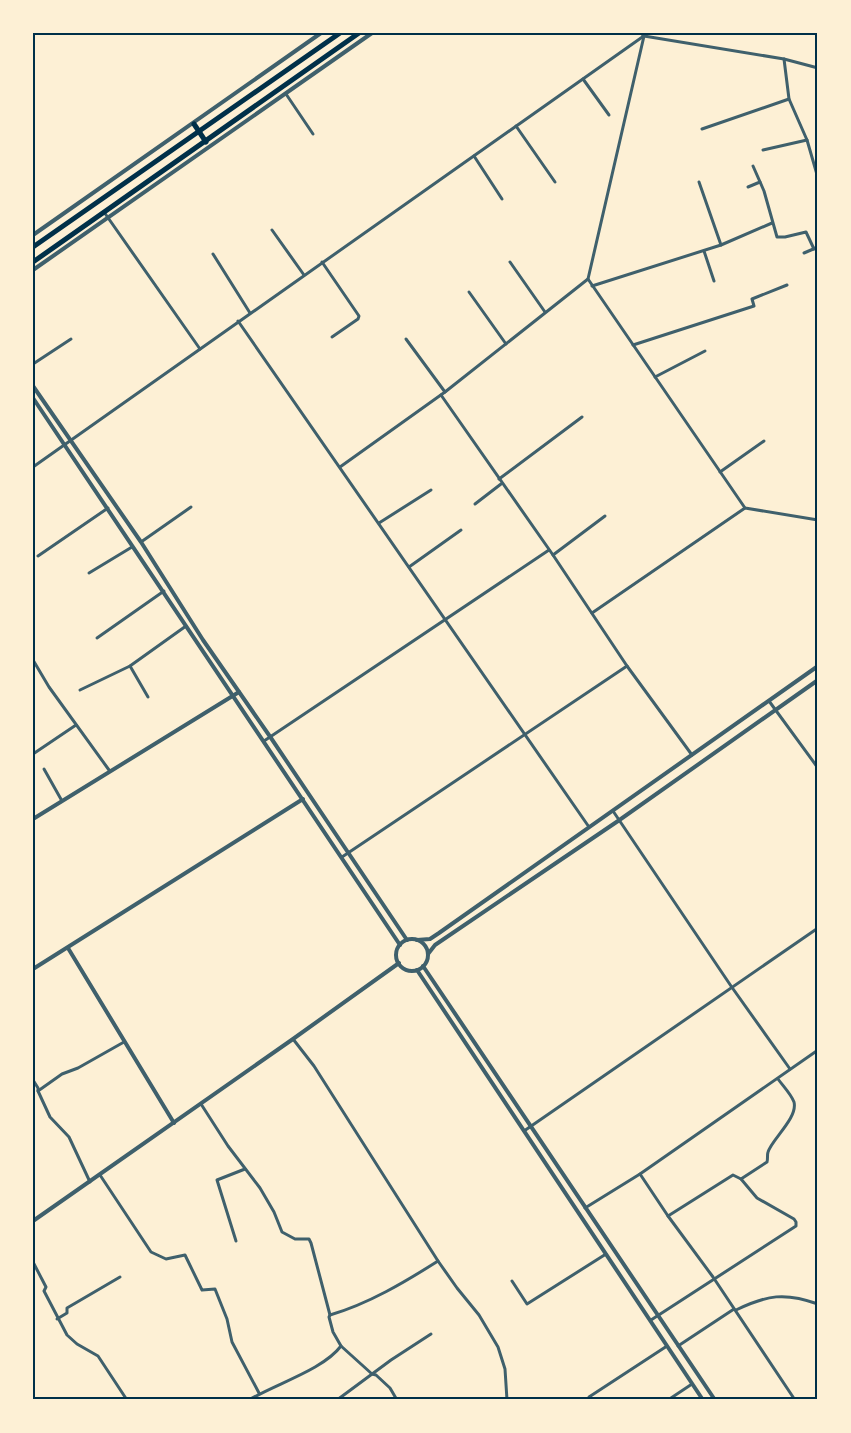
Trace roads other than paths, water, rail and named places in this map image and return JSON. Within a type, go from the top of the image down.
[{"type":"highway","points":[[33,247],[340,33]]},
{"type":"highway","points":[[33,262],[359,33]]},
{"type":"highway","points":[[194,124],[206,142]]},
{"type":"street","points":[[33,235],[321,33]]},
{"type":"street","points":[[33,270],[372,33]]},
{"type":"street","points":[[340,467],[445,392],[588,279],[645,34]]},
{"type":"street","points":[[33,467],[645,34],[784,59],[818,68]]},
{"type":"street","points":[[784,59],[789,99],[807,140],[818,178]]},
{"type":"street","points":[[583,79],[609,115]]},
{"type":"street","points":[[286,94],[313,134]]},
{"type":"street","points":[[702,129],[789,99]]},
{"type":"street","points":[[516,126],[555,182]]},
{"type":"street","points":[[763,150],[807,140]]},
{"type":"street","points":[[474,156],[501,199]]},
{"type":"street","points":[[753,165],[777,237],[806,232],[816,248],[804,253]]},
{"type":"street","points":[[699,182],[721,245]]},
{"type":"street","points":[[748,187],[760,182]]},
{"type":"street","points":[[104,212],[200,349]]},
{"type":"street","points":[[592,286],[721,245],[772,223]]},
{"type":"street","points":[[272,230],[304,275]]},
{"type":"street","points":[[704,250],[714,281]]},
{"type":"street","points":[[213,254],[250,312]]},
{"type":"street","points":[[322,262],[359,316],[332,337]]},
{"type":"street","points":[[510,262],[545,312]]},
{"type":"street","points":[[588,279],[746,508]]},
{"type":"street","points":[[633,345],[754,306],[752,299],[787,285]]},
{"type":"street","points":[[469,292],[506,345]]},
{"type":"street","points":[[238,321],[589,827]]},
{"type":"street","points":[[33,364],[72,339]]},
{"type":"street","points":[[406,339],[445,392]]},
{"type":"street","points":[[655,377],[705,351]]},
{"type":"street","points":[[33,386],[141,542],[203,640],[407,940]]},
{"type":"street","points":[[441,395],[553,555],[627,666],[692,755]]},
{"type":"street","points":[[33,398],[400,945]]},
{"type":"street","points":[[475,504],[582,417]]},
{"type":"street","points":[[720,472],[764,441]]},
{"type":"street","points":[[379,524],[431,490]]},
{"type":"street","points":[[141,542],[191,507]]},
{"type":"street","points":[[38,556],[108,508]]},
{"type":"street","points":[[592,614],[746,508],[818,520]]},
{"type":"street","points":[[553,555],[605,516]]},
{"type":"street","points":[[409,567],[461,530]]},
{"type":"street","points":[[89,573],[132,547]]},
{"type":"street","points":[[264,741],[549,550]]},
{"type":"street","points":[[97,638],[164,591]]},
{"type":"street","points":[[80,690],[130,666],[187,625]]},
{"type":"street","points":[[33,660],[76,725],[110,770]]},
{"type":"street","points":[[130,666],[148,697]]},
{"type":"street","points":[[342,857],[627,666]]},
{"type":"street","points":[[818,666],[430,939],[407,940],[400,945],[396,954],[399,963],[406,969],[417,970],[423,966],[435,945],[618,821],[818,680]]},
{"type":"street","points":[[33,819],[239,692]]},
{"type":"street","points":[[769,700],[818,768]]},
{"type":"street","points":[[33,754],[76,725]]},
{"type":"street","points":[[44,769],[62,801]]},
{"type":"street","points":[[33,969],[303,799]]},
{"type":"street","points":[[613,811],[790,1069]]},
{"type":"street","points":[[524,1131],[818,928]]},
{"type":"street","points":[[417,940],[426,947],[428,954]]},
{"type":"street","points":[[68,948],[174,1123]]},
{"type":"street","points":[[33,1221],[399,963]]},
{"type":"street","points":[[423,966],[715,1400]]},
{"type":"street","points":[[417,970],[703,1400]]},
{"type":"street","points":[[293,1039],[314,1066],[438,1261],[479,1315],[498,1347],[505,1369],[507,1400]]},
{"type":"street","points":[[38,1091],[62,1074],[78,1068],[125,1042]]},
{"type":"street","points":[[585,1208],[640,1174],[818,1050]]},
{"type":"street","points":[[741,1179],[767,1162],[768,1152],[794,1110],[795,1104],[777,1078]]},
{"type":"street","points":[[33,1080],[50,1117],[69,1137],[90,1182]]},
{"type":"street","points":[[201,1104],[260,1188],[282,1232],[295,1239],[309,1239],[312,1243],[333,1332],[341,1346],[390,1388],[398,1400]]},
{"type":"street","points":[[236,1241],[217,1180],[245,1169]]},
{"type":"street","points":[[640,1174],[735,1309],[795,1400]]},
{"type":"street","points":[[100,1175],[152,1252],[166,1258],[185,1255],[202,1290],[215,1289],[227,1320],[232,1342],[259,1394]]},
{"type":"street","points":[[651,1320],[713,1277],[795,1226],[794,1219],[757,1198],[741,1179],[733,1175],[668,1216]]},
{"type":"street","points":[[512,1281],[527,1304],[606,1254]]},
{"type":"street","points":[[330,1315],[349,1309],[415,1276],[438,1261]]},
{"type":"street","points":[[33,1262],[43,1278],[46,1287],[44,1291],[67,1335],[77,1344],[98,1356],[128,1400]]},
{"type":"street","points":[[57,1319],[67,1313],[67,1308],[120,1277]]},
{"type":"street","points":[[678,1346],[735,1309],[760,1298],[798,1297],[818,1304]]},
{"type":"street","points":[[337,1400],[431,1334]]},
{"type":"street","points":[[252,1399],[305,1372],[336,1353],[341,1346]]},
{"type":"street","points":[[589,1396],[667,1346]]},
{"type":"street","points":[[668,1400],[692,1383]]}]
